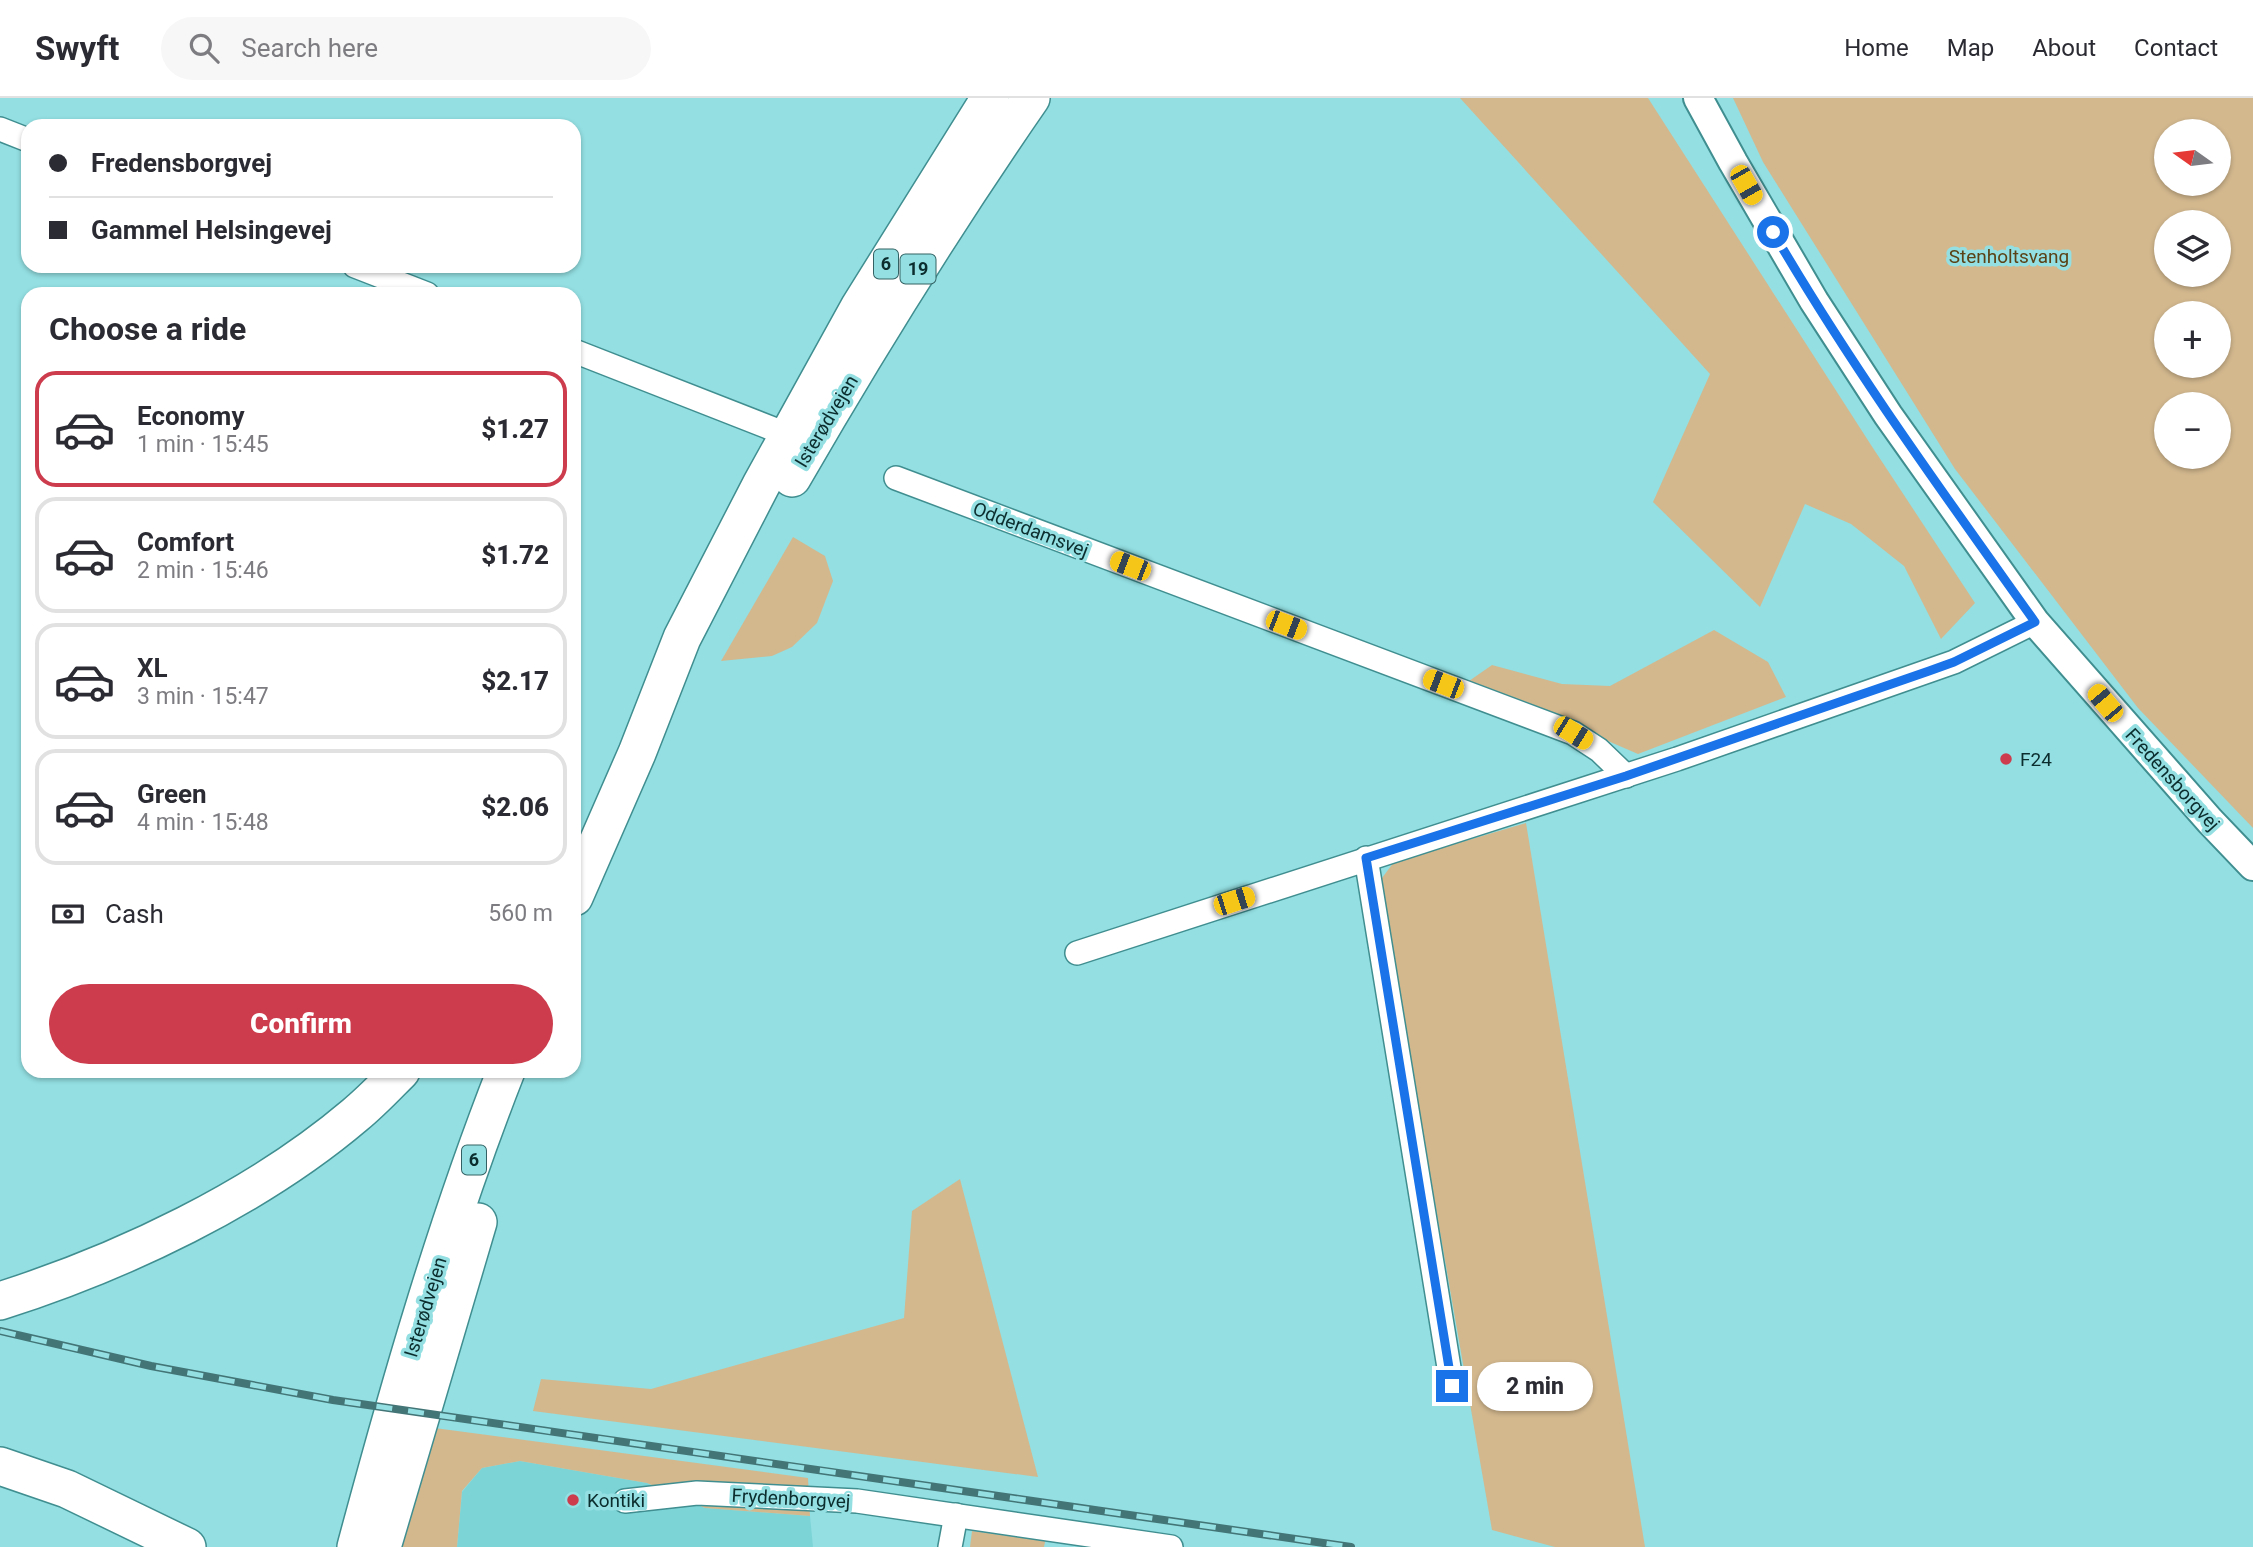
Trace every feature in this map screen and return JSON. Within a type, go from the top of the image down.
[{"type":"highway","name":"Isterødvejen","points":[[637,753],[679,693],[779,501],[800,439],[860,306],[990,98]]},
{"type":"highway","name":"Isterødvejen","points":[[581,881],[637,753],[682,638],[800,439],[901,295],[1031,98]]},
{"type":"highway","points":[[984,167],[1050,98]]},
{"type":"highway","points":[[581,823],[638,712],[682,638]]},
{"type":"highway","points":[[0,1301],[47,1286],[196,1221],[294,1160],[354,1116],[394,1078]]},
{"type":"highway","name":"Isterødvejen","points":[[356,1547],[443,1249],[504,1078]]},
{"type":"highway","points":[[382,1547],[523,1078]]},
{"type":"highway","points":[[0,1466],[67,1489],[187,1547]]},
{"type":"street","name":"Fredensborgvej","points":[[1698,98],[1732,162],[1821,313],[1888,415],[2035,622],[2123,724],[2253,866]]},
{"type":"street","points":[[0,129],[21,137]]},
{"type":"street","points":[[373,273],[409,287]]},
{"type":"street","points":[[581,354],[800,439]]},
{"type":"street","name":"Odderdamsvej","points":[[897,478],[1573,733],[1599,750],[1626,776]]},
{"type":"street","points":[[1077,953],[1626,776],[1954,662],[2035,622]]},
{"type":"street","points":[[1366,858],[1452,1386]]},
{"type":"street","name":"Frydenborgvej","points":[[625,1501],[697,1493],[857,1501],[1171,1547]]},
{"type":"street","points":[[950,1547],[957,1515]]},
{"type":"shaded area","name":"Kontiki","points":[[520,1461],[647,1483],[705,1508],[810,1516],[813,1547],[457,1547],[462,1492],[482,1468]]},
{"type":"green space","points":[[1460,98],[1648,98],[1975,603],[1941,639],[1904,566],[1851,524],[1805,504],[1760,607],[1653,502],[1710,374]]},
{"type":"green space","name":"Stenholtsvang","points":[[1733,98],[2253,98],[2253,828],[2138,708],[1955,469],[1763,162]]},
{"type":"green space","points":[[793,537],[825,556],[833,581],[817,623],[792,647],[772,656],[721,661]]},
{"type":"green space","points":[[1714,630],[1768,662],[1786,697],[1638,754],[1469,681],[1492,665],[1562,684],[1610,686]]},
{"type":"green space","points":[[1526,823],[1645,1547],[1555,1547],[1492,1530],[1379,882],[1394,862]]},
{"type":"green space","points":[[960,1179],[1038,1477],[533,1411],[541,1379],[651,1389],[904,1318],[912,1211]]},
{"type":"green space","points":[[427,1427],[808,1478],[810,1516],[705,1508],[647,1483],[520,1461],[482,1468],[462,1491],[457,1547],[394,1547]]},
{"type":"green space","points":[[972,1531],[1045,1542],[1044,1547],[970,1547]]},
{"type":"railway","points":[[0,1331],[151,1366],[333,1400],[1351,1547]]},
{"type":"place","name":"F24","points":[[2006,759]]},
{"type":"place","name":"Kontiki","points":[[573,1500]]},
{"type":"route","points":[[1452,1386],[1366,858],[1626,776],[1929,671],[1954,662],[2035,622],[1888,415],[1773,232]]}]
